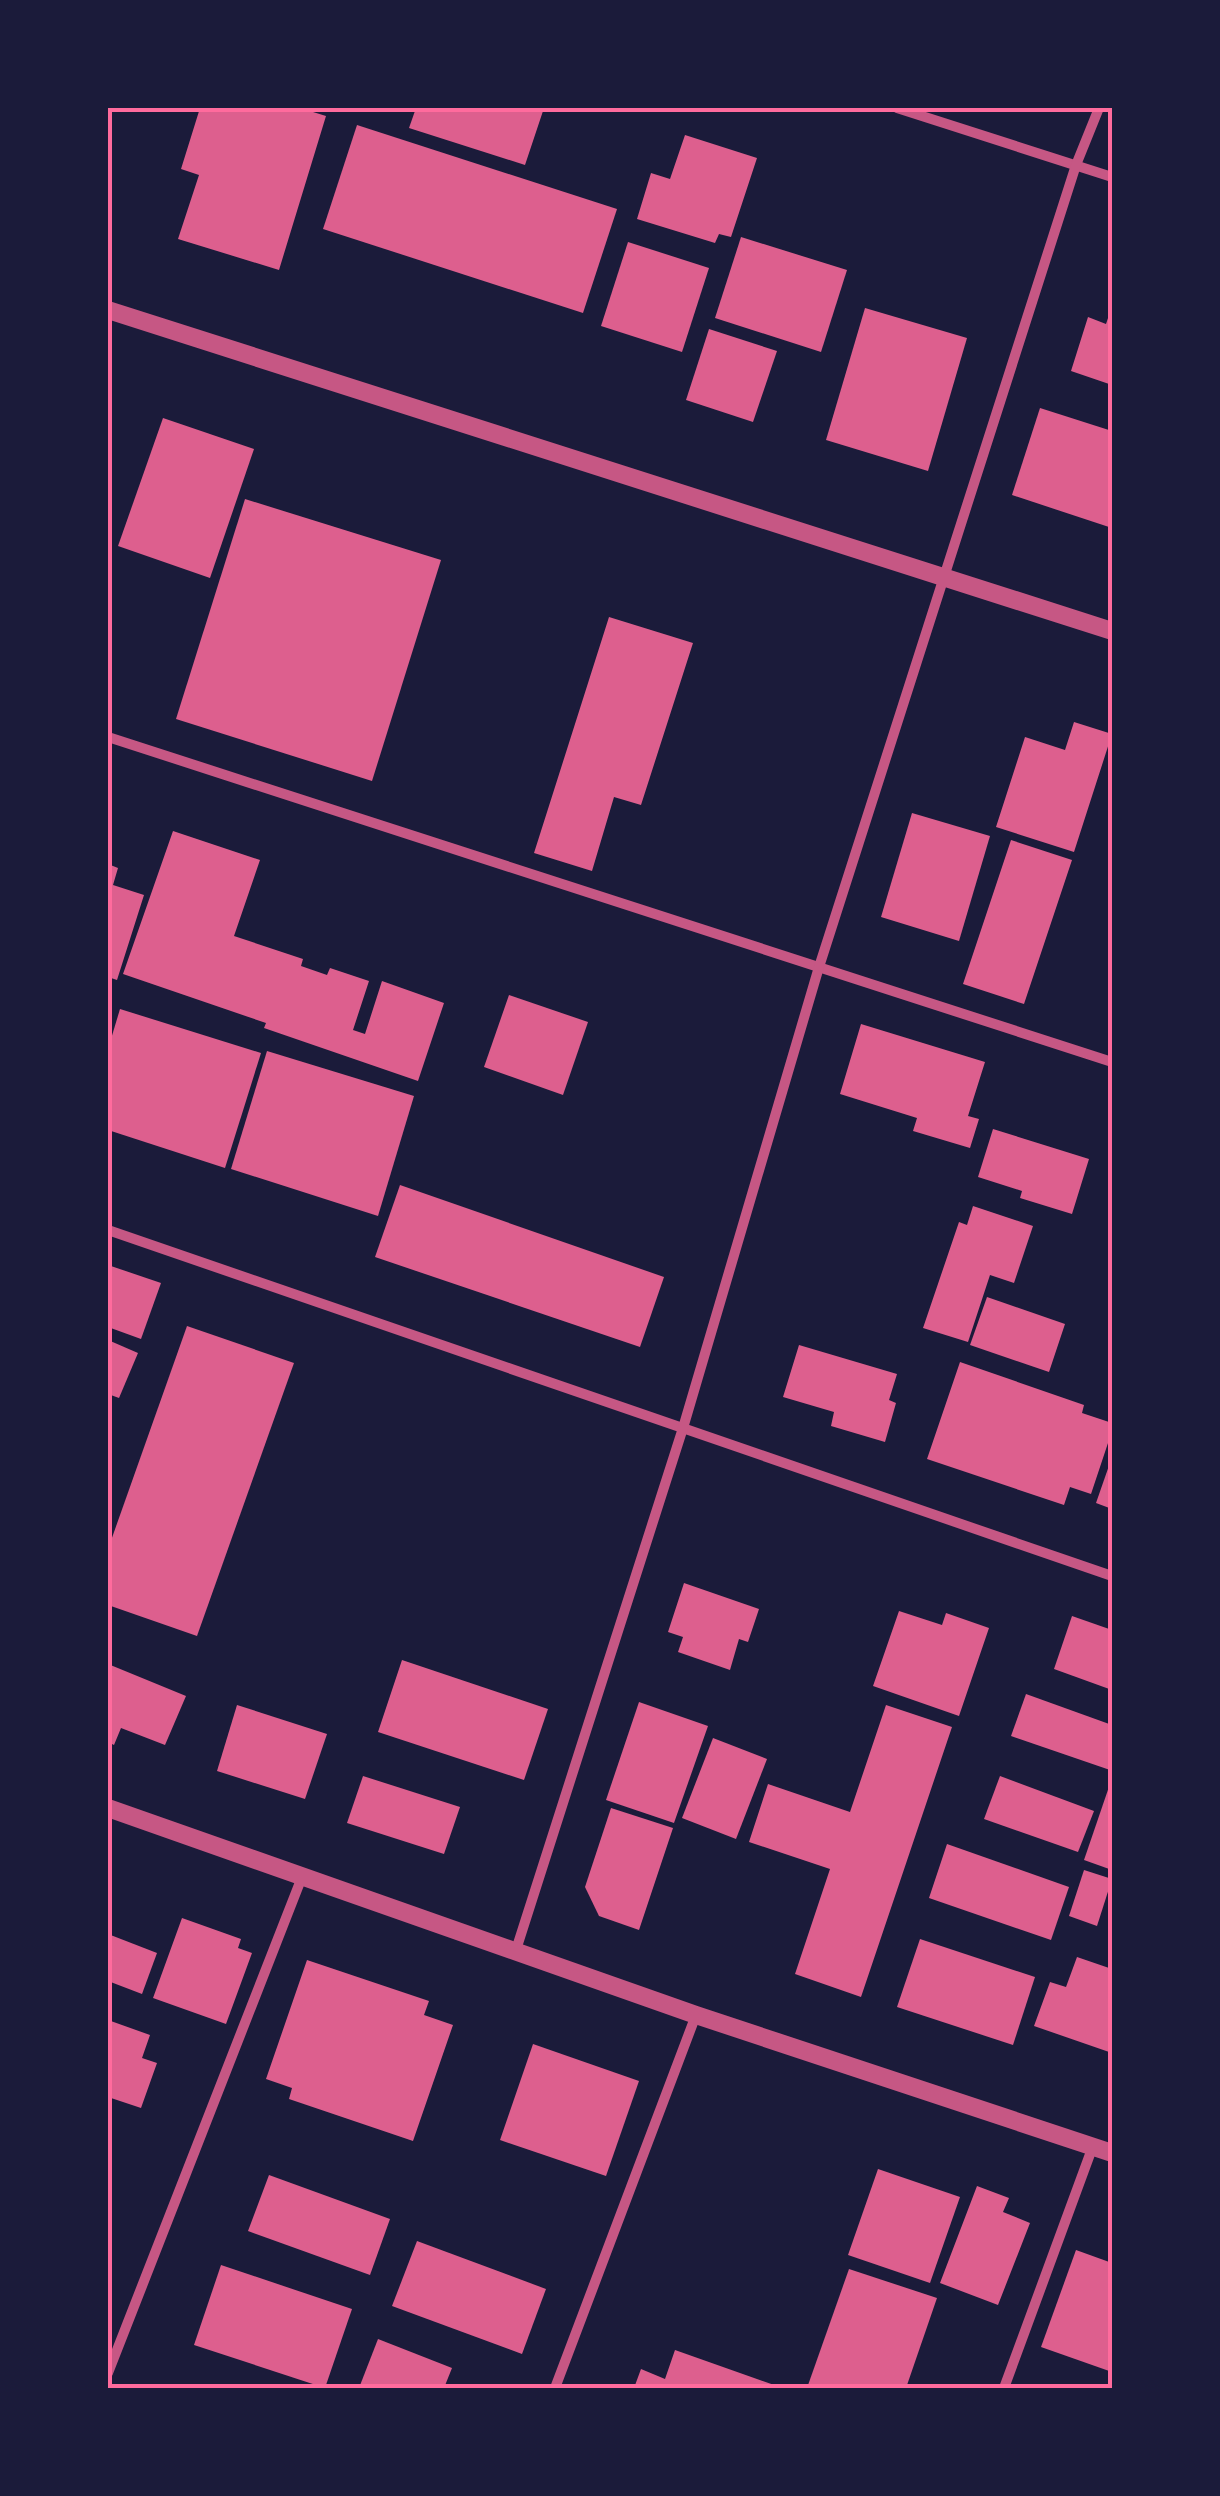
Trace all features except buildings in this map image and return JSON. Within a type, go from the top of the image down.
[{"type":"street","points":[[897,108],[1112,177]]},
{"type":"street","points":[[515,1952],[683,1428],[819,967],[1076,165],[1100,108]]},
{"type":"street","points":[[108,310],[1112,631]]},
{"type":"street","points":[[108,737],[1112,1062]]},
{"type":"street","points":[[108,1230],[1112,1576]]},
{"type":"street","points":[[108,1808],[696,2015],[1112,2152]]},
{"type":"street","points":[[108,2373],[302,1877]]},
{"type":"street","points":[[555,2388],[696,2015]]},
{"type":"street","points":[[1004,2388],[1094,2146]]}]
